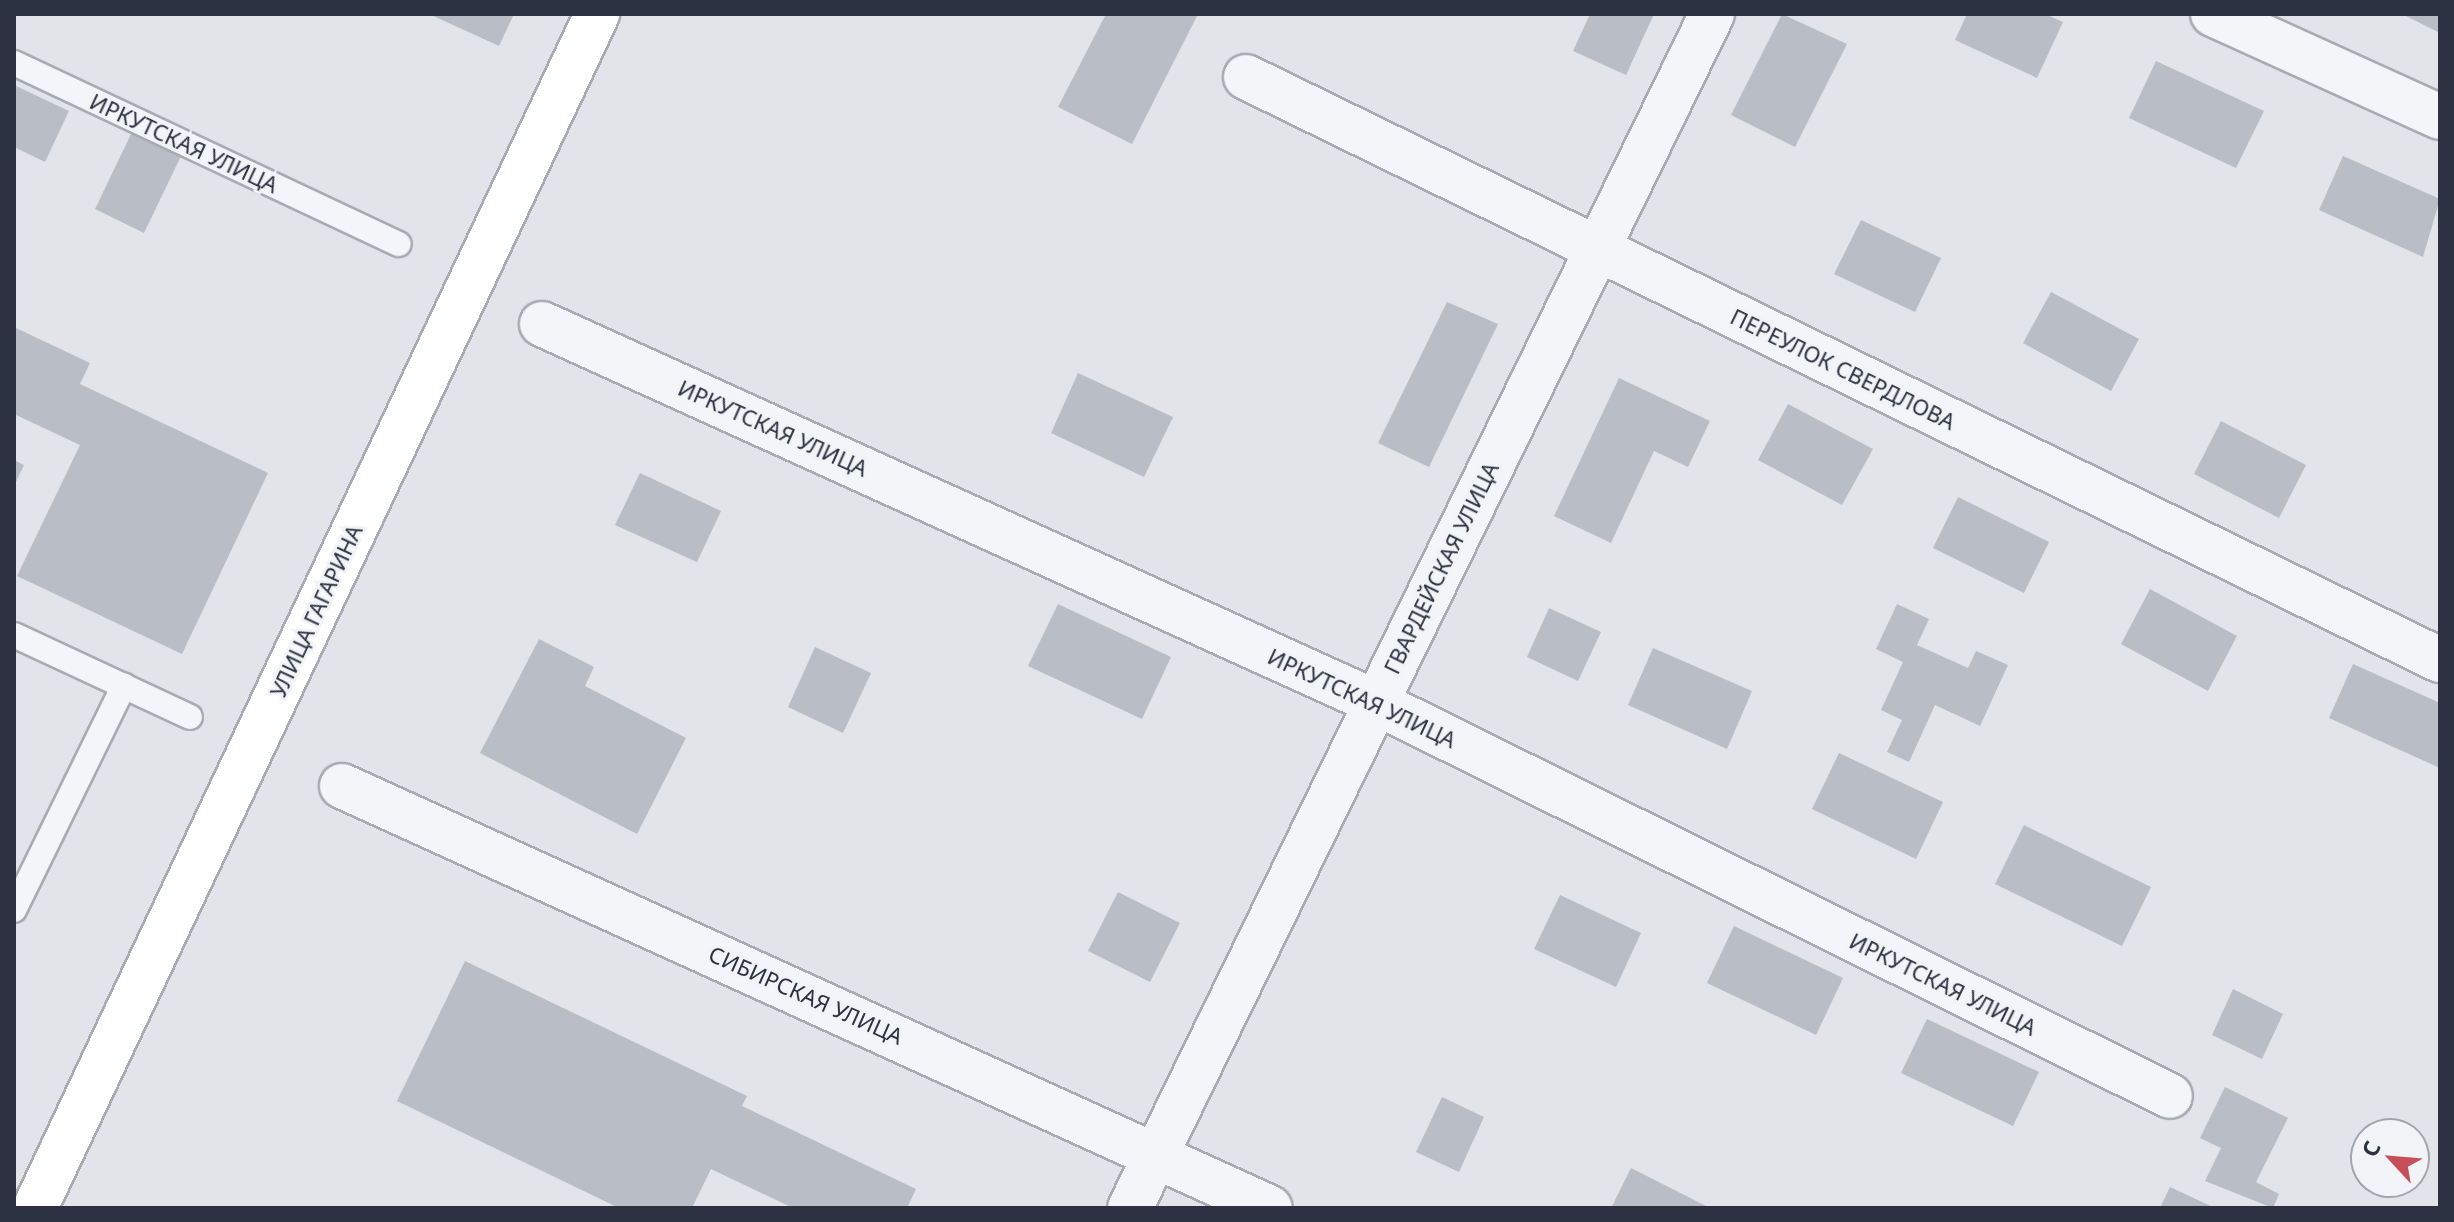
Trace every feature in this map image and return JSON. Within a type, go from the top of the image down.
[{"type":"street","name":"УЛИЦА ГАГАРИНА","points":[[35,1208],[597,14]]},
{"type":"street","name":"ГВАРДЕЙСКАЯ УЛИЦА","points":[[1130,1208],[1712,14]]},
{"type":"street","points":[[2213,14],[2440,117]]},
{"type":"street","name":"ПЕРЕУЛОК СВЕРДЛОВА","points":[[1246,77],[2440,660]]},
{"type":"street","name":"ИРКУТСКАЯ УЛИЦА","points":[[542,324],[1375,702],[2170,1096]]},
{"type":"street","name":"СИБИРСКАЯ УЛИЦА","points":[[342,786],[1156,1153],[1270,1208]]},
{"type":"lane","name":"ИРКУТСКАЯ УЛИЦА","points":[[14,63],[398,244]]},
{"type":"lane","points":[[14,635],[190,717]]},
{"type":"lane","points":[[14,910],[124,685]]},
{"type":"building","points":[[429,14],[514,14],[499,46]]},
{"type":"building","points":[[1106,14],[1198,14],[1132,144],[1058,107]]},
{"type":"building","points":[[1590,14],[1654,14],[1626,75],[1573,51]]},
{"type":"building","points":[[1782,14],[1847,44],[1795,147],[1731,115]]},
{"type":"building","points":[[1967,14],[2045,14],[2063,22],[2037,78],[1955,40]]},
{"type":"building","points":[[2402,14],[2440,14],[2440,33]]},
{"type":"building","points":[[2156,61],[2264,111],[2236,168],[2129,118]]},
{"type":"building","points":[[16,86],[69,111],[45,162],[14,147]]},
{"type":"building","points":[[132,132],[181,156],[144,233],[95,209]]},
{"type":"building","points":[[2343,156],[2440,199],[2423,257],[2319,210]]},
{"type":"building","points":[[1861,220],[1941,258],[1915,312],[1834,274]]},
{"type":"building","points":[[2051,292],[2139,339],[2111,391],[2023,343]]},
{"type":"building","points":[[1447,302],[1498,324],[1429,467],[1378,443]]},
{"type":"building","points":[[14,327],[90,363],[80,384],[268,473],[182,654],[17,576],[80,445],[14,414]]},
{"type":"building","points":[[1078,373],[1173,417],[1144,477],[1051,433]]},
{"type":"building","points":[[1619,378],[1710,421],[1688,467],[1654,451],[1611,543],[1554,516]]},
{"type":"building","points":[[1788,404],[1873,449],[1842,505],[1758,460]]},
{"type":"building","points":[[2221,421],[2306,465],[2279,518],[2194,474]]},
{"type":"building","points":[[14,460],[24,465],[14,486]]},
{"type":"building","points":[[640,473],[721,511],[697,562],[615,525]]},
{"type":"building","points":[[1958,497],[2049,542],[2024,593],[1933,548]]},
{"type":"building","points":[[2150,589],[2237,636],[2208,691],[2121,644]]},
{"type":"building","points":[[1058,604],[1171,657],[1142,719],[1028,666]]},
{"type":"building","points":[[1897,604],[1929,619],[1917,645],[1968,668],[1976,651],[2008,665],[1980,726],[1935,705],[1909,762],[1887,752],[1902,720],[1881,710],[1903,662],[1876,649]]},
{"type":"building","points":[[1549,608],[1601,632],[1578,681],[1527,657]]},
{"type":"building","points":[[539,639],[594,667],[585,686],[686,738],[637,834],[480,753]]},
{"type":"building","points":[[815,647],[871,673],[843,733],[788,707]]},
{"type":"building","points":[[1653,648],[1752,691],[1727,749],[1628,705]]},
{"type":"building","points":[[2353,664],[2440,703],[2440,768],[2329,718]]},
{"type":"building","points":[[1839,753],[1943,802],[1916,859],[1812,809]]},
{"type":"building","points":[[2024,825],[2151,887],[2122,946],[1995,884]]},
{"type":"building","points":[[1118,892],[1180,923],[1150,982],[1088,951]]},
{"type":"building","points":[[1560,895],[1641,933],[1616,987],[1534,949]]},
{"type":"building","points":[[1734,926],[1843,978],[1816,1035],[1707,983]]},
{"type":"building","points":[[465,961],[747,1096],[742,1106],[916,1189],[907,1208],[793,1208],[711,1169],[692,1208],[619,1208],[397,1101]]},
{"type":"building","points":[[2233,989],[2283,1014],[2262,1059],[2212,1035]]},
{"type":"building","points":[[1927,1019],[2039,1072],[2013,1126],[1901,1073]]},
{"type":"building","points":[[2225,1087],[2288,1118],[2256,1182],[2279,1194],[2273,1208],[2205,1181],[2221,1148],[2200,1138]]},
{"type":"building","points":[[1442,1097],[1484,1117],[1459,1172],[1416,1152]]},
{"type":"building","points":[[1631,1168],[1710,1208],[1611,1208]]},
{"type":"building","points":[[2170,1187],[2215,1208],[2160,1208]]}]
